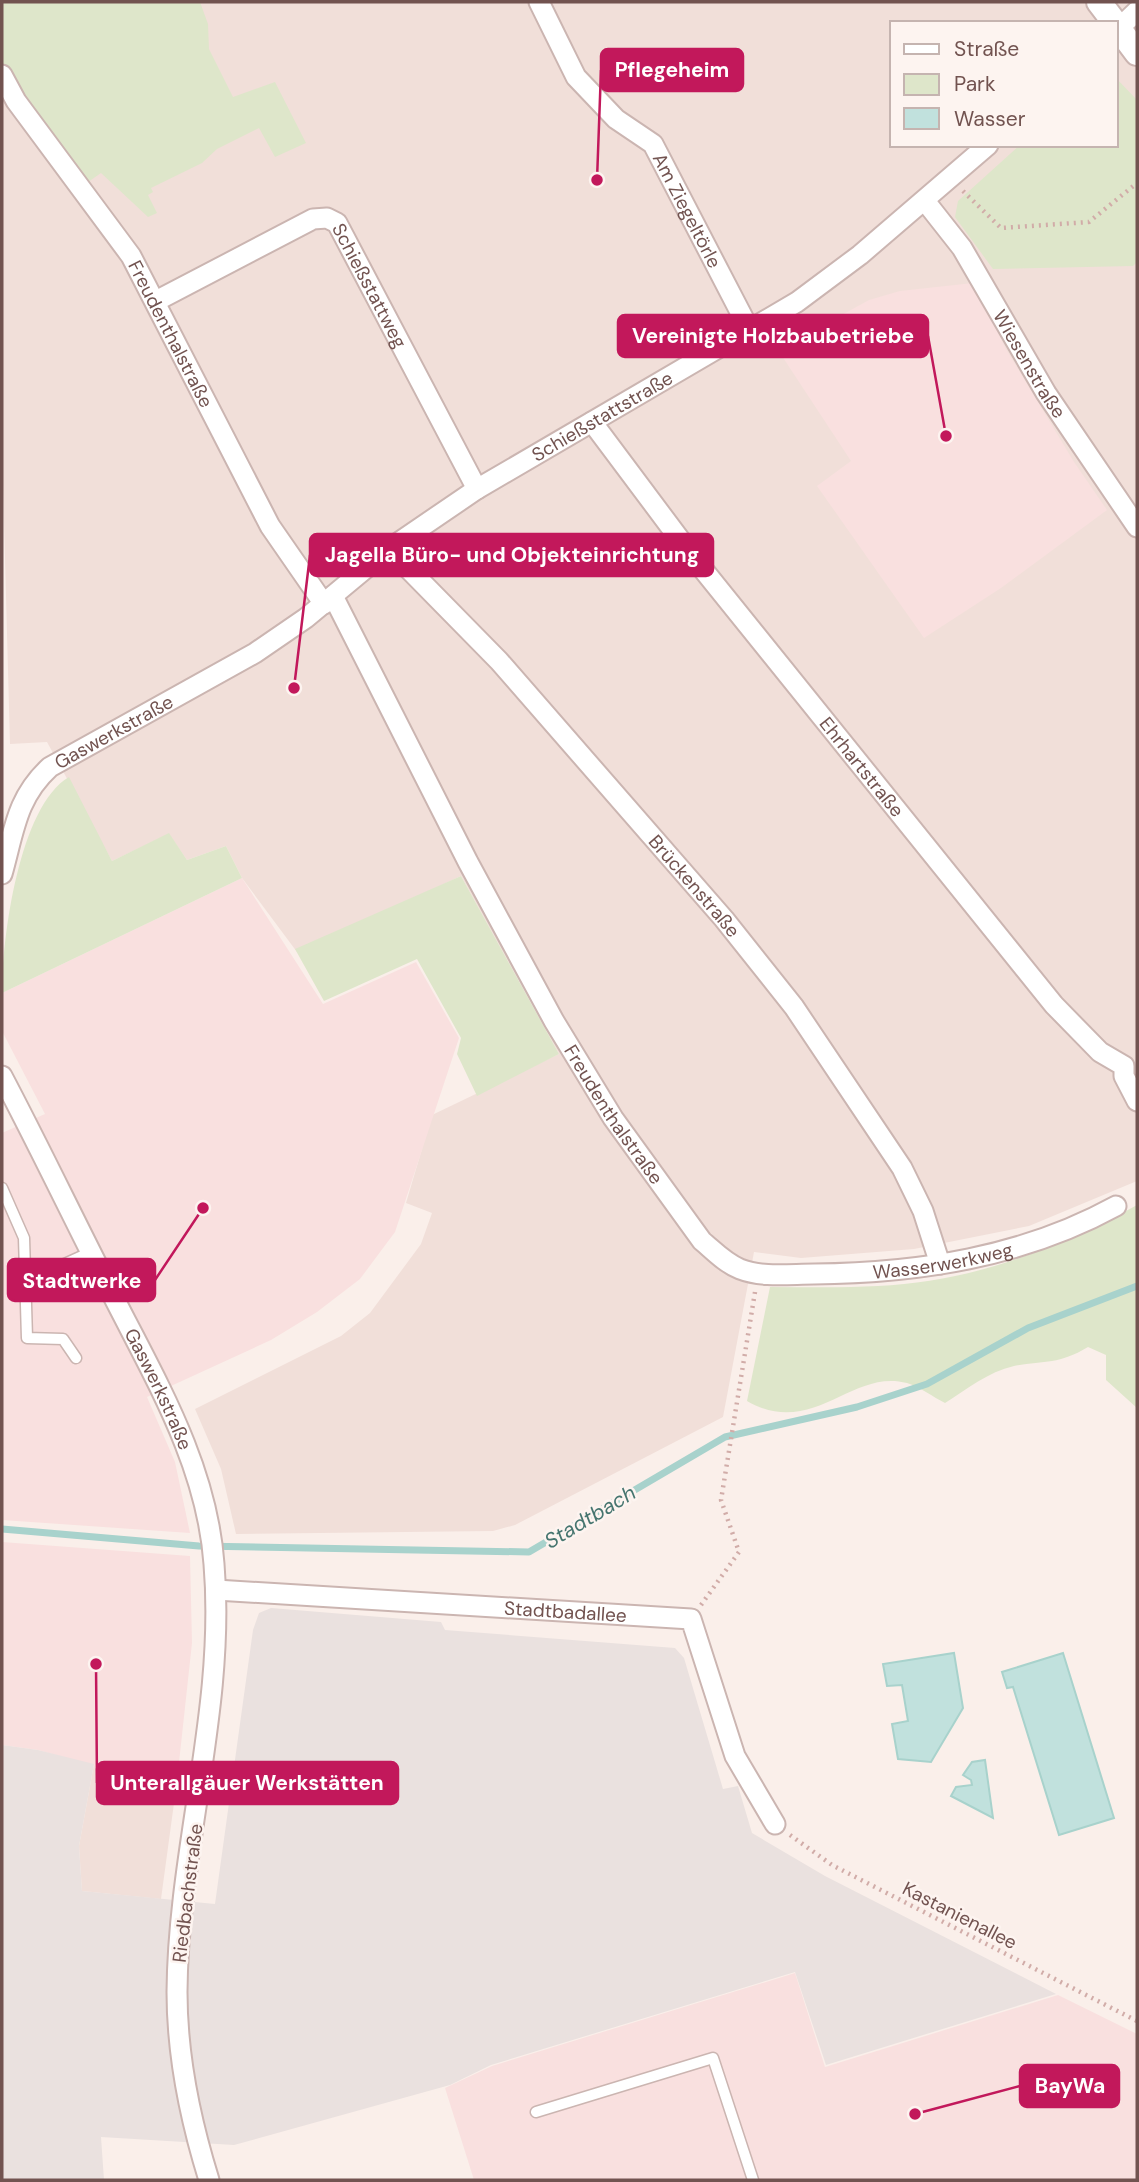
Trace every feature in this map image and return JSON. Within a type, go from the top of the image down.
[{"type":"street","name":"Am Ziegeltörle","points":[[539,2],[576,77],[615,119],[653,145],[749,330]]},
{"type":"street","points":[[1099,2],[1113,21]]},
{"type":"street","points":[[1118,26],[1137,11]]},
{"type":"street","points":[[1118,28],[1137,53]]},
{"type":"street","name":"Freudenthalstraße","points":[[2,75],[16,101],[116,234],[156,300],[270,526],[328,600],[468,862],[593,1087],[702,1241],[724,1261],[741,1270],[759,1274]]},
{"type":"street","name":"Schießstattstraße","points":[[282,636],[388,550],[477,489],[797,302],[834,276],[986,147]]},
{"type":"street","name":"Wiesenstraße","points":[[925,201],[962,248],[1046,393],[1137,527]]},
{"type":"street","name":"Schießstattweg","points":[[156,300],[313,219],[327,218],[337,223],[477,489]]},
{"type":"street","name":"Ehrhartstraße","points":[[592,422],[693,557],[1054,1005],[1100,1052],[1130,1060],[1124,1076],[1137,1101]]},
{"type":"street","name":"Brückenstraße","points":[[388,550],[499,661],[724,919],[794,1007],[902,1168],[923,1211],[940,1264]]},
{"type":"street","name":"Gaswerkstraße","points":[[2,874],[22,801],[33,783],[50,767],[282,636]]},
{"type":"street","name":"Gaswerkstraße","points":[[2,1076],[191,1455],[211,1530],[214,1561]]},
{"type":"street","name":"Wasserwerkweg","points":[[759,1274],[845,1273],[940,1264],[1016,1250],[1084,1223],[1116,1206]]},
{"type":"street","name":"Riedbachstraße","points":[[209,2180],[196,2135],[180,2056],[177,1978],[186,1886],[213,1687],[216,1590],[214,1561]]},
{"type":"street","name":"Stadtbadallee","points":[[216,1590],[691,1619]]},
{"type":"street","points":[[691,1619],[735,1756],[775,1824]]},
{"type":"lane","points":[[2,1188],[24,1238],[27,1338],[62,1339],[76,1357]]},
{"type":"lane","points":[[25,1282],[91,1252]]},
{"type":"lane","points":[[536,2112],[713,2057],[753,2180]]},
{"type":"path","points":[[950,179],[1001,228],[1089,222],[1137,183]]},
{"type":"path","points":[[691,1619],[739,1552],[721,1500],[759,1274]]},
{"type":"path","name":"Kastanienallee","points":[[775,1824],[832,1865],[1137,2021]]},
{"type":"shaded area","points":[[2,2],[1137,2],[1137,1181],[1029,1226],[914,1249],[801,1258],[754,1252],[723,1417],[515,1525],[493,1531],[236,1534],[221,1469],[195,1409],[341,1336],[370,1313],[421,1244],[432,1213],[406,1203],[432,1115],[559,1054],[461,876],[297,952],[242,878],[226,846],[187,860],[169,834],[112,861],[47,742],[10,744],[2,448]]},
{"type":"shaded area","points":[[973,283],[1006,349],[1074,462],[1107,510],[1001,588],[924,638],[817,486],[851,461],[778,350],[869,300],[900,291]]},
{"type":"shaded area","points":[[242,878],[323,1004],[416,962],[459,1038],[395,1232],[360,1279],[317,1312],[271,1340],[147,1397],[175,1462],[190,1533],[2,1520],[2,1133],[45,1114],[2,1031],[2,993]]},
{"type":"shaded area","points":[[2,1542],[190,1556],[192,1643],[177,1781],[102,1768],[38,1750],[2,1745]]},
{"type":"shaded area","points":[[271,1608],[441,1622],[445,1630],[675,1648],[684,1658],[723,1789],[738,1786],[752,1833],[825,1876],[1056,1994],[826,2065],[795,1972],[491,2065],[450,2085],[234,2145],[101,2137],[104,2180],[2,2180],[2,1745],[38,1750],[94,1764],[79,1846],[82,1891],[215,1904],[253,1630],[259,1613]]},
{"type":"shaded area","points":[[94,1764],[177,1781],[161,1899],[82,1891],[79,1846]]},
{"type":"shaded area","points":[[795,1973],[825,2067],[1058,1995],[1137,2034],[1137,2180],[474,2180],[445,2088],[492,2066]]},
{"type":"green space","points":[[2,2],[200,2],[208,24],[209,49],[233,97],[275,82],[306,143],[275,157],[259,128],[217,149],[202,163],[151,188],[153,192],[148,195],[157,213],[148,217],[101,173],[81,187],[2,75]]},
{"type":"green space","points":[[1118,80],[1137,100],[1137,262],[1133,266],[993,269],[955,217],[958,201],[1018,147],[1118,147]]},
{"type":"green space","points":[[69,777],[112,861],[169,833],[187,860],[226,846],[242,878],[2,993],[10,909],[26,844],[37,815],[52,792]]},
{"type":"green space","points":[[461,876],[559,1054],[477,1096],[457,1054],[461,1038],[417,959],[324,1001],[295,949]]},
{"type":"green space","points":[[1137,1205],[1137,1408],[1106,1380],[1106,1355],[1088,1347],[1060,1359],[1014,1366],[995,1372],[945,1403],[907,1383],[887,1381],[868,1385],[812,1408],[792,1412],[771,1411],[747,1401],[770,1287],[878,1286],[946,1278],[1045,1249]]},
{"type":"water","points":[[954,1653],[963,1708],[931,1762],[898,1759],[892,1724],[908,1721],[902,1685],[887,1686],[883,1664]]},
{"type":"water","points":[[1063,1653],[1114,1818],[1059,1835],[1013,1687],[1007,1688],[1002,1672]]},
{"type":"water","points":[[985,1760],[993,1818],[951,1796],[956,1787],[972,1785],[971,1780],[963,1775],[972,1762]]},
{"type":"waterway","name":"Stadtbach","points":[[2,1529],[199,1546],[529,1552],[725,1437],[857,1407],[927,1384],[1028,1328],[1137,1286]]},
{"type":"place","name":"Pflegeheim","points":[[597,180]]},
{"type":"place","name":"Vereinigte Holzbaubetriebe","points":[[946,436]]},
{"type":"place","name":"Jagella Büro- und Objekteinrichtung","points":[[294,688]]},
{"type":"place","name":"Stadtwerke","points":[[203,1208]]},
{"type":"place","name":"Unterallgäuer Werkstätten","points":[[96,1664]]},
{"type":"place","name":"BayWa","points":[[915,2114]]}]
